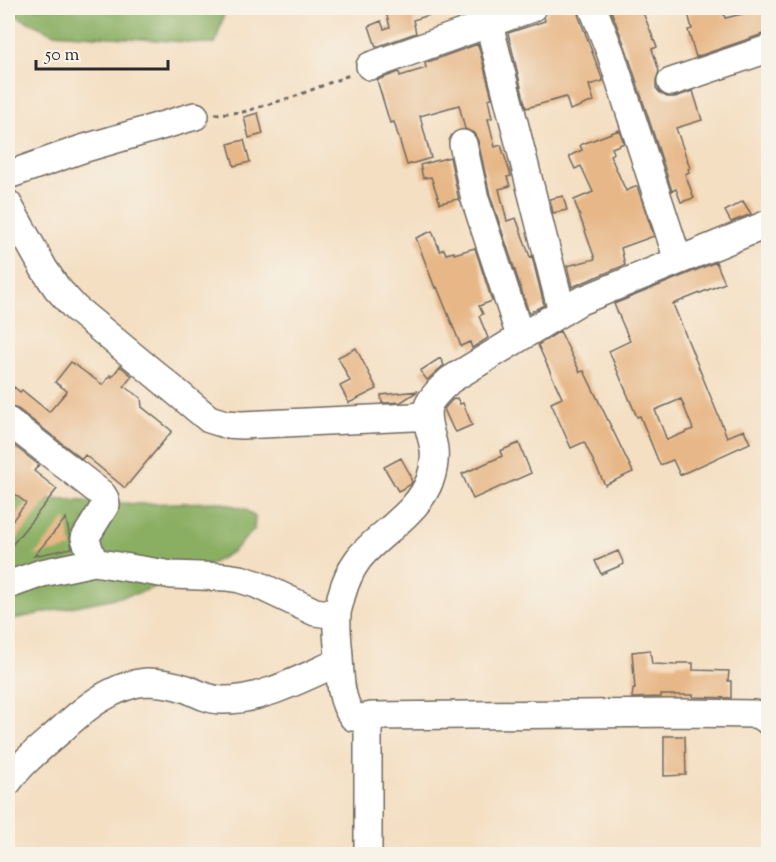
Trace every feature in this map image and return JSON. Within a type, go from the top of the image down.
[{"type":"street","points":[[370,66],[532,8]]},
{"type":"street","points":[[593,8],[615,65],[678,260]]},
{"type":"street","points":[[489,24],[562,312]]},
{"type":"street","points":[[671,82],[768,49]]},
{"type":"street","points":[[8,175],[82,149],[195,116]]},
{"type":"street","points":[[463,144],[475,199],[520,336]]},
{"type":"street","points":[[8,204],[44,268],[57,288],[75,308],[209,419],[225,424],[243,425],[413,417],[427,414]]},
{"type":"street","points":[[768,224],[580,301],[450,380],[429,404],[427,414],[434,447],[435,465],[424,494],[415,506],[361,554],[346,581],[337,615],[339,662],[344,699],[347,710],[353,717],[682,713],[755,714],[768,721]]},
{"type":"street","points":[[8,421],[102,494],[106,504],[85,538],[94,562]]},
{"type":"street","points":[[8,585],[42,573],[94,562],[172,575],[240,579],[256,584],[315,612],[337,615]]},
{"type":"street","points":[[8,782],[16,770],[99,699],[128,686],[146,682],[168,684],[221,700],[240,698],[272,691],[339,662]]},
{"type":"street","points":[[363,718],[368,730],[368,855]]},
{"type":"path","points":[[195,116],[243,112],[296,96],[370,66]]},
{"type":"green space","points":[[8,8],[226,8],[215,44],[52,33],[8,12]]},
{"type":"green space","points":[[8,497],[138,504],[219,502],[245,509],[255,517],[254,530],[232,552],[204,568],[139,593],[8,620]]},
{"type":"building","points":[[385,8],[443,8],[443,11],[413,20],[416,33],[376,47],[369,26],[381,21],[384,29],[390,27]]},
{"type":"building","points":[[559,8],[578,8],[578,14],[603,81],[589,85],[594,101],[570,110],[566,97],[526,108],[508,33],[545,21],[547,11]]},
{"type":"building","points":[[610,8],[641,8],[657,47],[652,49],[659,71],[656,88],[660,93],[667,97],[675,97],[693,91],[702,120],[676,128],[690,168],[685,174],[694,198],[681,202],[676,189],[672,191],[626,49]]},
{"type":"building","points":[[722,8],[725,18],[768,8],[768,34],[696,57],[688,30],[692,29],[688,13]]},
{"type":"building","points":[[478,44],[492,98],[488,99],[492,118],[488,119],[495,147],[501,145],[511,176],[507,177],[510,186],[499,189],[507,221],[516,218],[530,257],[532,256],[544,305],[529,313],[490,195],[478,141],[474,133],[465,129],[459,105],[420,116],[431,158],[407,165],[394,122],[390,123],[377,80],[399,72],[400,76],[426,68],[425,63]]},
{"type":"building","points":[[258,113],[263,134],[249,138],[244,117]]},
{"type":"building","points":[[619,130],[624,143],[612,148],[614,153],[610,155],[626,191],[637,186],[654,236],[621,248],[625,265],[572,287],[567,266],[595,259],[574,200],[593,192],[581,166],[575,169],[569,156],[582,150],[580,145]]},
{"type":"building","points":[[244,140],[250,162],[234,166],[228,144]]},
{"type":"building","points":[[450,157],[459,201],[458,199],[440,203],[431,177],[423,178],[420,165]]},
{"type":"building","points":[[563,196],[567,210],[553,213],[550,199]]},
{"type":"building","points":[[743,201],[751,214],[731,222],[725,211]]},
{"type":"building","points":[[432,231],[440,251],[444,249],[446,254],[475,248],[492,301],[479,306],[483,314],[479,316],[488,338],[472,348],[470,342],[461,346],[416,238]]},
{"type":"building","points":[[716,262],[725,283],[673,304],[727,437],[744,430],[750,443],[680,475],[673,460],[660,465],[609,351],[630,341],[614,304]],"holes":[[[681,399],[693,429],[667,440],[655,410]]]},
{"type":"building","points":[[560,331],[580,372],[584,371],[633,472],[605,485],[584,442],[571,448],[551,403],[562,398],[538,345]]},
{"type":"building","points":[[356,348],[377,389],[349,403],[340,386],[350,381],[338,357]]},
{"type":"building","points":[[440,358],[444,365],[427,380],[420,371]]},
{"type":"building","points":[[71,362],[103,385],[120,366],[132,376],[124,386],[141,398],[142,407],[172,431],[125,488],[85,455],[82,459],[18,409],[8,406],[8,396],[14,387],[20,392],[22,390],[49,412],[67,391],[55,382]]},
{"type":"building","points":[[418,391],[401,402],[382,403],[381,395]]},
{"type":"building","points":[[457,398],[460,404],[463,403],[472,425],[456,432],[444,409]]},
{"type":"building","points":[[8,441],[39,465],[34,471],[57,489],[8,550],[8,526],[26,503],[8,489]]},
{"type":"building","points":[[519,443],[531,473],[473,499],[462,474],[502,456],[500,451]]},
{"type":"building","points":[[401,458],[412,482],[398,491],[384,467]]},
{"type":"building","points":[[66,518],[72,548],[34,556]]},
{"type":"building","points":[[618,551],[624,564],[601,574],[595,561]]},
{"type":"building","points":[[650,650],[652,664],[693,663],[693,670],[729,671],[731,698],[661,695],[661,697],[632,698],[633,689],[635,689],[632,652]]},
{"type":"building","points":[[664,736],[685,736],[686,775],[664,776]]}]
